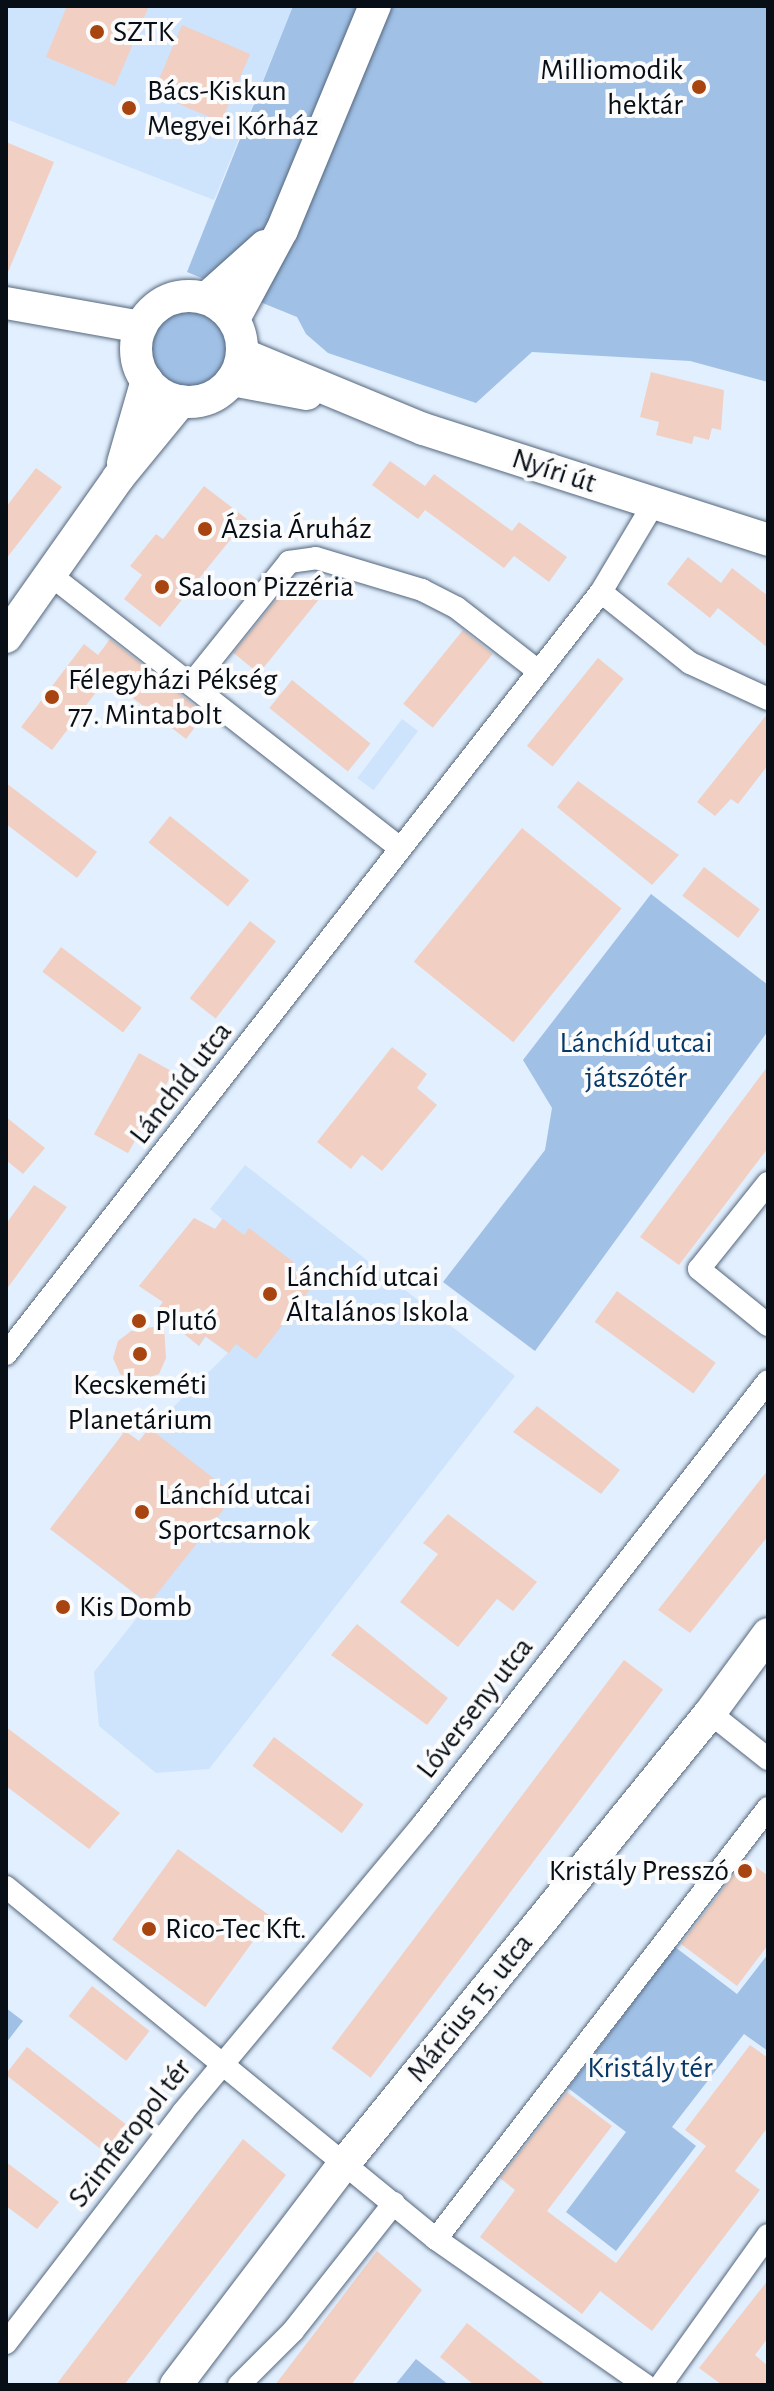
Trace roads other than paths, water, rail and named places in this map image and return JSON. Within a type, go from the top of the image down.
[{"type":"street","points":[[6,637],[53,577],[118,478],[181,401],[214,395],[237,367],[234,319],[282,230],[375,6]]},
{"type":"street","points":[[207,298],[282,230]]},
{"type":"street","points":[[118,478],[147,380],[139,338],[166,301],[188,295],[207,298],[234,319]]},
{"type":"street","points":[[21,306],[139,338]]},
{"type":"street","name":"Nyíri út","points":[[237,367],[768,540]]},
{"type":"street","points":[[147,380],[181,401]]},
{"type":"street","name":"Lánchíd utca","points":[[6,1354],[537,670],[601,592],[654,503]]},
{"type":"street","points":[[193,682],[289,562],[316,558],[422,590],[457,608],[537,670]]},
{"type":"street","points":[[53,577],[193,682],[399,847]]},
{"type":"street","points":[[601,592],[690,663],[768,699]]},
{"type":"street","points":[[768,1183],[699,1269],[768,1325]]},
{"type":"street","name":"Lóverseny utca","points":[[220,2065],[423,1824],[768,1381]]},
{"type":"street","name":"Március 15. utca","points":[[176,2385],[344,2164],[710,1713],[768,1634]]},
{"type":"street","points":[[710,1713],[768,1759]]},
{"type":"street","points":[[436,2239],[768,1808]]},
{"type":"street","name":"Szimferopol tér","points":[[6,1887],[220,2065],[6,2343]]},
{"type":"street","points":[[220,2065],[436,2239],[645,2385]]},
{"type":"street","points":[[239,2385],[293,2331],[394,2203]]},
{"type":"street","points":[[661,2385],[768,2235]]},
{"type":"place","name":"SZTK","points":[[97,32]]},
{"type":"place","name":"Milliomodik hektár","points":[[699,87]]},
{"type":"place","name":"Bács-Kiskun Megyei Kórház","points":[[129,108]]},
{"type":"place","name":"Ázsia Áruház","points":[[205,529]]},
{"type":"place","name":"Saloon Pizzéria","points":[[162,587]]},
{"type":"place","name":"Félegyházi Pékség 77. Mintabolt","points":[[52,697]]},
{"type":"place","name":"Lánchíd utcai Általános Iskola","points":[[270,1294]]},
{"type":"place","name":"Plutó","points":[[139,1321]]},
{"type":"place","name":"Kecskeméti Planetárium","points":[[140,1354]]},
{"type":"place","name":"Lánchíd utcai Sportcsarnok","points":[[142,1512]]},
{"type":"place","name":"Kis Domb","points":[[63,1607]]},
{"type":"place","name":"Kristály Presszó","points":[[745,1871]]},
{"type":"place","name":"Rico-Tec Kft.","points":[[149,1929]]},
{"type":"park label","name":"Lánchíd utcai játszótér","points":[[636,1060]]},
{"type":"park label","name":"Kristály tér","points":[[650,2068]]}]
